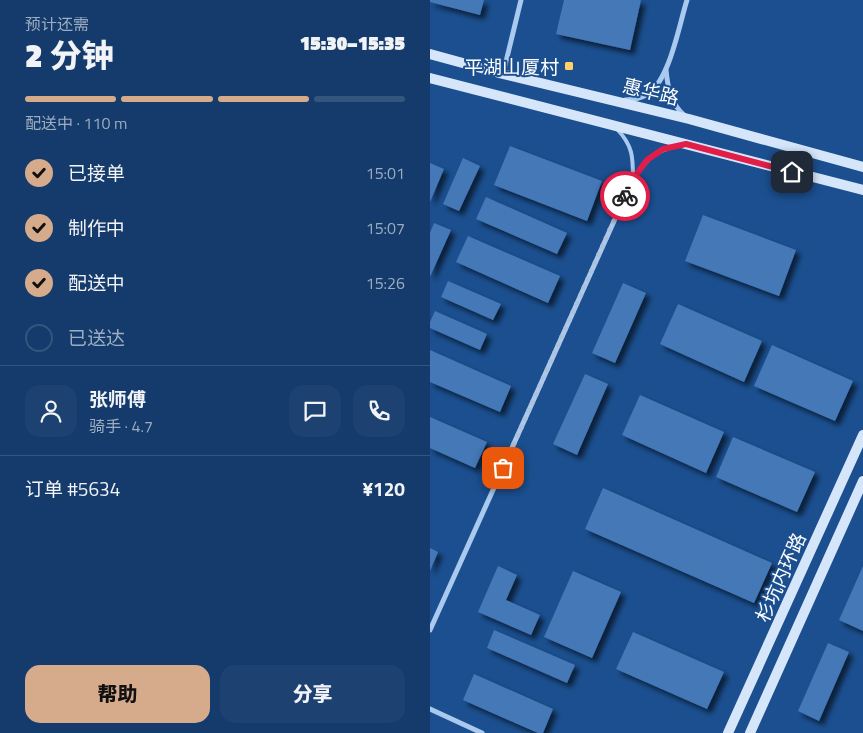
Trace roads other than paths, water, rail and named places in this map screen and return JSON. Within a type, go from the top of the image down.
[{"type":"main road","name":"惠华路","points":[[430,54],[503,74],[689,119],[863,167]]},
{"type":"main road","points":[[430,78],[863,190]]},
{"type":"main road","name":"杉坑内环路","points":[[728,733],[863,435]]},
{"type":"main road","name":"杉坑内环路","points":[[750,733],[863,481]]},
{"type":"street","points":[[503,74],[521,0]]},
{"type":"street","points":[[617,101],[635,100],[648,94],[658,84],[666,70],[687,0]]},
{"type":"street","points":[[666,70],[672,100],[679,111],[689,119]]},
{"type":"street","points":[[430,630],[633,179]]},
{"type":"street","points":[[430,709],[482,733]]},
{"type":"lane","points":[[613,125],[627,139],[633,156],[633,179]]},
{"type":"lane","points":[[633,179],[647,160],[663,149],[686,144]]},
{"type":"place","name":"平湖山厦村","points":[[569,66]]}]
